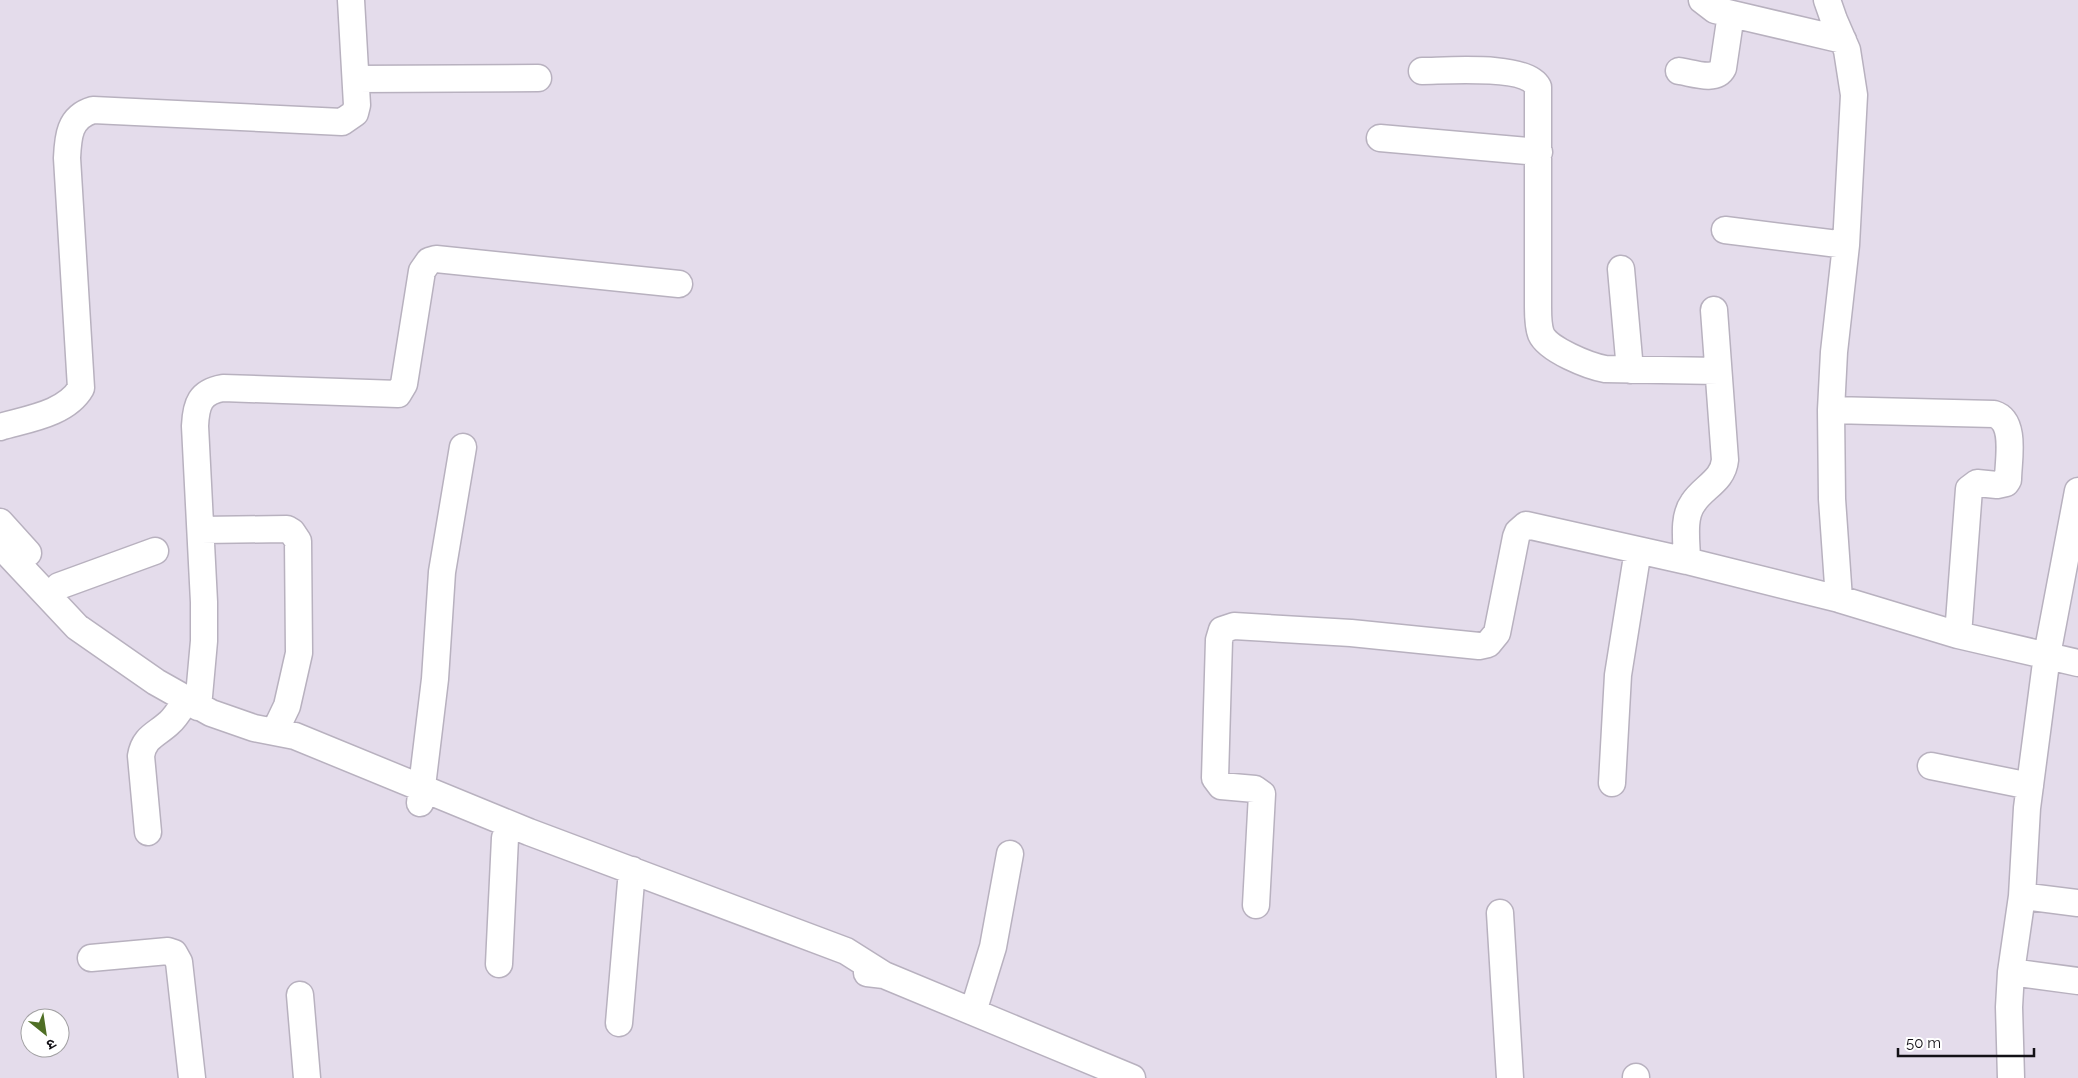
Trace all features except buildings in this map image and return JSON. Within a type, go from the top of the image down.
[{"type":"street","points":[[0,427],[64,406],[82,388],[67,158],[68,135],[77,118],[93,110],[342,122],[354,113],[357,105],[351,0]]},
{"type":"street","points":[[1702,0],[1715,10],[1843,40]]},
{"type":"street","points":[[1827,0],[1849,58],[1854,95],[1846,244],[1831,410],[1832,499],[1839,599]]},
{"type":"street","points":[[1679,71],[1713,76],[1720,73],[1723,68],[1731,14]]},
{"type":"street","points":[[1422,71],[1505,72],[1532,79],[1539,90],[1538,307],[1542,336],[1552,346],[1596,367],[1630,370],[1718,370]]},
{"type":"street","points":[[356,79],[538,78]]},
{"type":"street","points":[[1380,138],[1539,152]]},
{"type":"street","points":[[1725,230],[1846,244]]},
{"type":"street","points":[[148,832],[141,756],[142,748],[150,736],[192,704],[204,641],[201,530],[195,426],[197,404],[201,397],[207,392],[223,388],[398,394],[404,384],[422,271],[429,261],[436,259],[679,284]]},
{"type":"street","points":[[1621,269],[1630,370]]},
{"type":"street","points":[[1686,561],[1689,509],[1693,502],[1720,475],[1725,465],[1714,310]]},
{"type":"street","points":[[1831,410],[1994,414],[2000,416],[2007,425],[2008,480],[2006,484],[1977,483],[1969,489],[1958,635]]},
{"type":"street","points":[[422,796],[435,679],[442,572],[463,447]]},
{"type":"street","points":[[2011,1078],[2009,1007],[2011,972],[2022,896],[2030,786],[2047,656],[2078,491]]},
{"type":"street","points":[[0,522],[87,617],[110,648]]},
{"type":"street","points":[[1256,905],[1262,794],[1256,789],[1221,786],[1215,778],[1219,640],[1224,628],[1234,626],[1351,633],[1479,646],[1488,644],[1497,632],[1516,537],[1518,532],[1526,525],[1686,561],[1839,599],[1958,635],[2078,663]]},
{"type":"street","points":[[201,530],[287,529],[292,532],[298,541],[299,653],[287,706],[265,729]]},
{"type":"street","points":[[0,545],[77,626],[110,648],[129,664],[192,704],[265,729],[290,750],[422,796],[630,878],[841,966],[884,976],[1132,1078]]},
{"type":"street","points":[[1612,783],[1618,675],[1638,550]]},
{"type":"street","points":[[58,586],[155,551]]},
{"type":"street","points":[[1931,766],[2030,786]]},
{"type":"street","points":[[422,796],[505,838],[630,878]]},
{"type":"street","points":[[499,964],[505,838]]},
{"type":"street","points":[[972,1012],[993,948],[1010,854]]},
{"type":"street","points":[[619,1023],[630,878]]},
{"type":"street","points":[[2022,896],[2078,903]]},
{"type":"street","points":[[1500,913],[1510,1078]]},
{"type":"street","points":[[91,958],[168,951],[174,953],[179,962],[192,1078]]},
{"type":"street","points":[[2011,972],[2078,981]]},
{"type":"street","points":[[300,995],[307,1078]]}]
